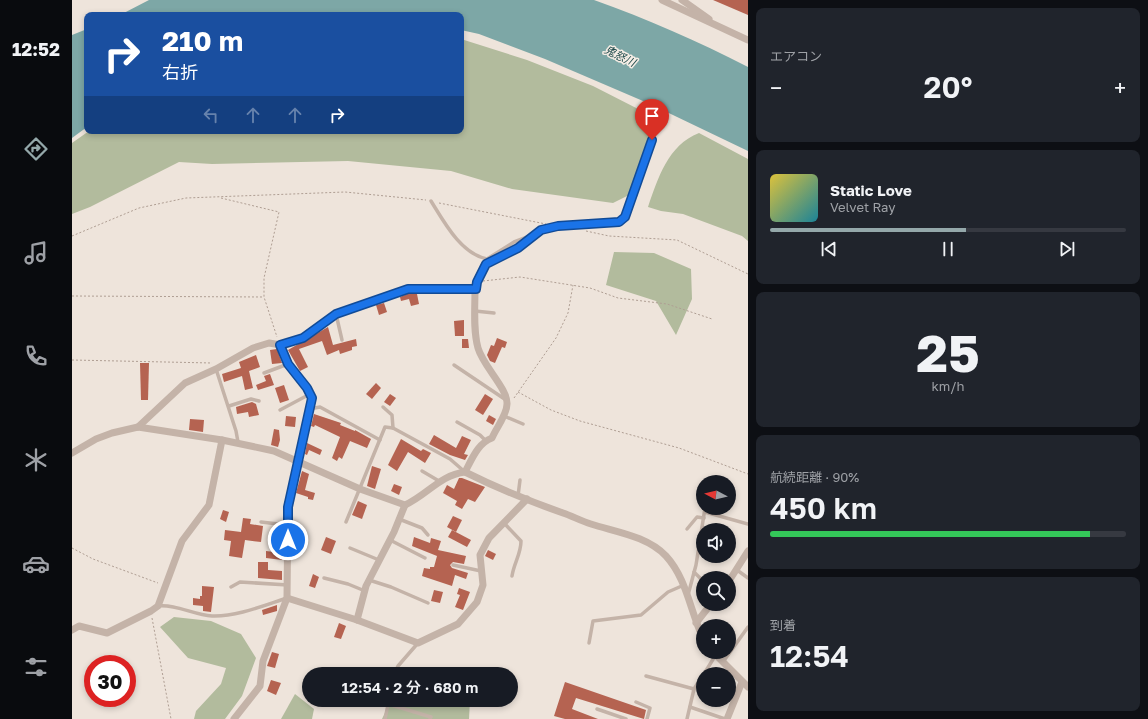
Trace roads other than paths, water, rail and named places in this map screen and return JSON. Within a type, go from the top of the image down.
[{"type":"street","points":[[662,0],[748,40]]},
{"type":"street","points":[[682,0],[698,10],[713,23]]},
{"type":"street","points":[[138,427],[185,383],[216,369],[253,348],[269,343],[280,345],[303,338],[336,314],[408,289],[476,286],[475,311],[478,347],[490,371],[506,395],[507,403],[492,438],[485,440],[474,454],[465,472]]},
{"type":"street","points":[[234,719],[260,686],[263,661],[287,598],[288,507],[312,398],[288,364],[280,345]]},
{"type":"street","points":[[72,453],[96,439],[112,433],[138,427],[238,442],[274,451],[360,489],[405,505]]},
{"type":"street","points":[[72,630],[79,626],[107,633],[151,612],[158,606],[182,541],[209,505],[222,440]]},
{"type":"street","points":[[357,620],[369,580],[390,540],[405,505],[416,500],[453,473],[465,472],[526,500],[590,524],[620,531],[655,547],[676,568],[684,585],[696,623]]},
{"type":"street","points":[[287,598],[357,620],[418,643],[458,624],[477,602],[483,585],[480,555],[489,538],[526,500]]},
{"type":"street","points":[[737,570],[748,551]]},
{"type":"street","points":[[719,659],[748,687]]},
{"type":"street","points":[[726,719],[742,682]]},
{"type":"lane","points":[[431,201],[462,246],[476,257],[486,259],[514,242],[541,230],[558,226],[619,222],[625,217],[652,140]]},
{"type":"lane","points":[[476,286],[486,264],[518,248],[541,230]]},
{"type":"lane","points":[[475,311],[494,313]]},
{"type":"lane","points":[[336,314],[342,340]]},
{"type":"lane","points":[[264,373],[288,364]]},
{"type":"lane","points":[[454,366],[507,403]]},
{"type":"lane","points":[[216,369],[229,406],[238,442]]},
{"type":"lane","points":[[280,410],[310,394]]},
{"type":"lane","points":[[229,406],[251,399],[259,400]]},
{"type":"lane","points":[[310,409],[320,407],[380,440]]},
{"type":"lane","points":[[383,407],[392,415],[393,428]]},
{"type":"lane","points":[[502,416],[523,424]]},
{"type":"lane","points":[[457,422],[480,435],[485,440]]},
{"type":"lane","points":[[346,522],[385,427],[393,428],[450,459],[465,472]]},
{"type":"lane","points":[[422,471],[440,482]]},
{"type":"lane","points":[[518,496],[520,480]]},
{"type":"lane","points":[[688,596],[704,515]]},
{"type":"lane","points":[[720,515],[748,524]]},
{"type":"lane","points":[[687,529],[697,517],[704,518]]},
{"type":"lane","points":[[399,519],[422,528],[428,536]]},
{"type":"lane","points":[[261,522],[289,525]]},
{"type":"lane","points":[[504,523],[521,541],[521,552],[514,565],[512,576]]},
{"type":"lane","points":[[390,540],[425,558]]},
{"type":"lane","points":[[350,548],[379,560]]},
{"type":"lane","points":[[453,565],[482,571]]},
{"type":"lane","points":[[737,570],[748,578]]},
{"type":"lane","points":[[324,578],[348,584],[365,591]]},
{"type":"lane","points":[[369,580],[391,587],[428,603]]},
{"type":"lane","points":[[231,587],[240,582],[288,585]]},
{"type":"lane","points":[[588,643],[593,620],[641,616],[668,592],[684,585]]},
{"type":"lane","points":[[158,606],[166,605],[195,614],[214,616],[245,611],[287,598]]},
{"type":"lane","points":[[723,663],[748,628]]},
{"type":"lane","points":[[398,667],[418,643]]},
{"type":"lane","points":[[646,676],[694,689]]},
{"type":"lane","points":[[687,719],[696,686]]},
{"type":"lane","points":[[636,702],[650,708],[646,719]]},
{"type":"lane","points":[[386,719],[388,707]]},
{"type":"lane","points":[[403,707],[431,717],[430,719]]},
{"type":"lane","points":[[690,707],[726,719]]},
{"type":"lane","points":[[597,709],[626,719]]},
{"type":"water","name":"鬼怒川","points":[[149,0],[594,0],[672,31],[748,67],[748,151],[650,104],[545,59],[479,34],[464,31],[464,12],[126,12]]},
{"type":"water","points":[[84,30],[84,129],[72,138],[72,35]]}]
